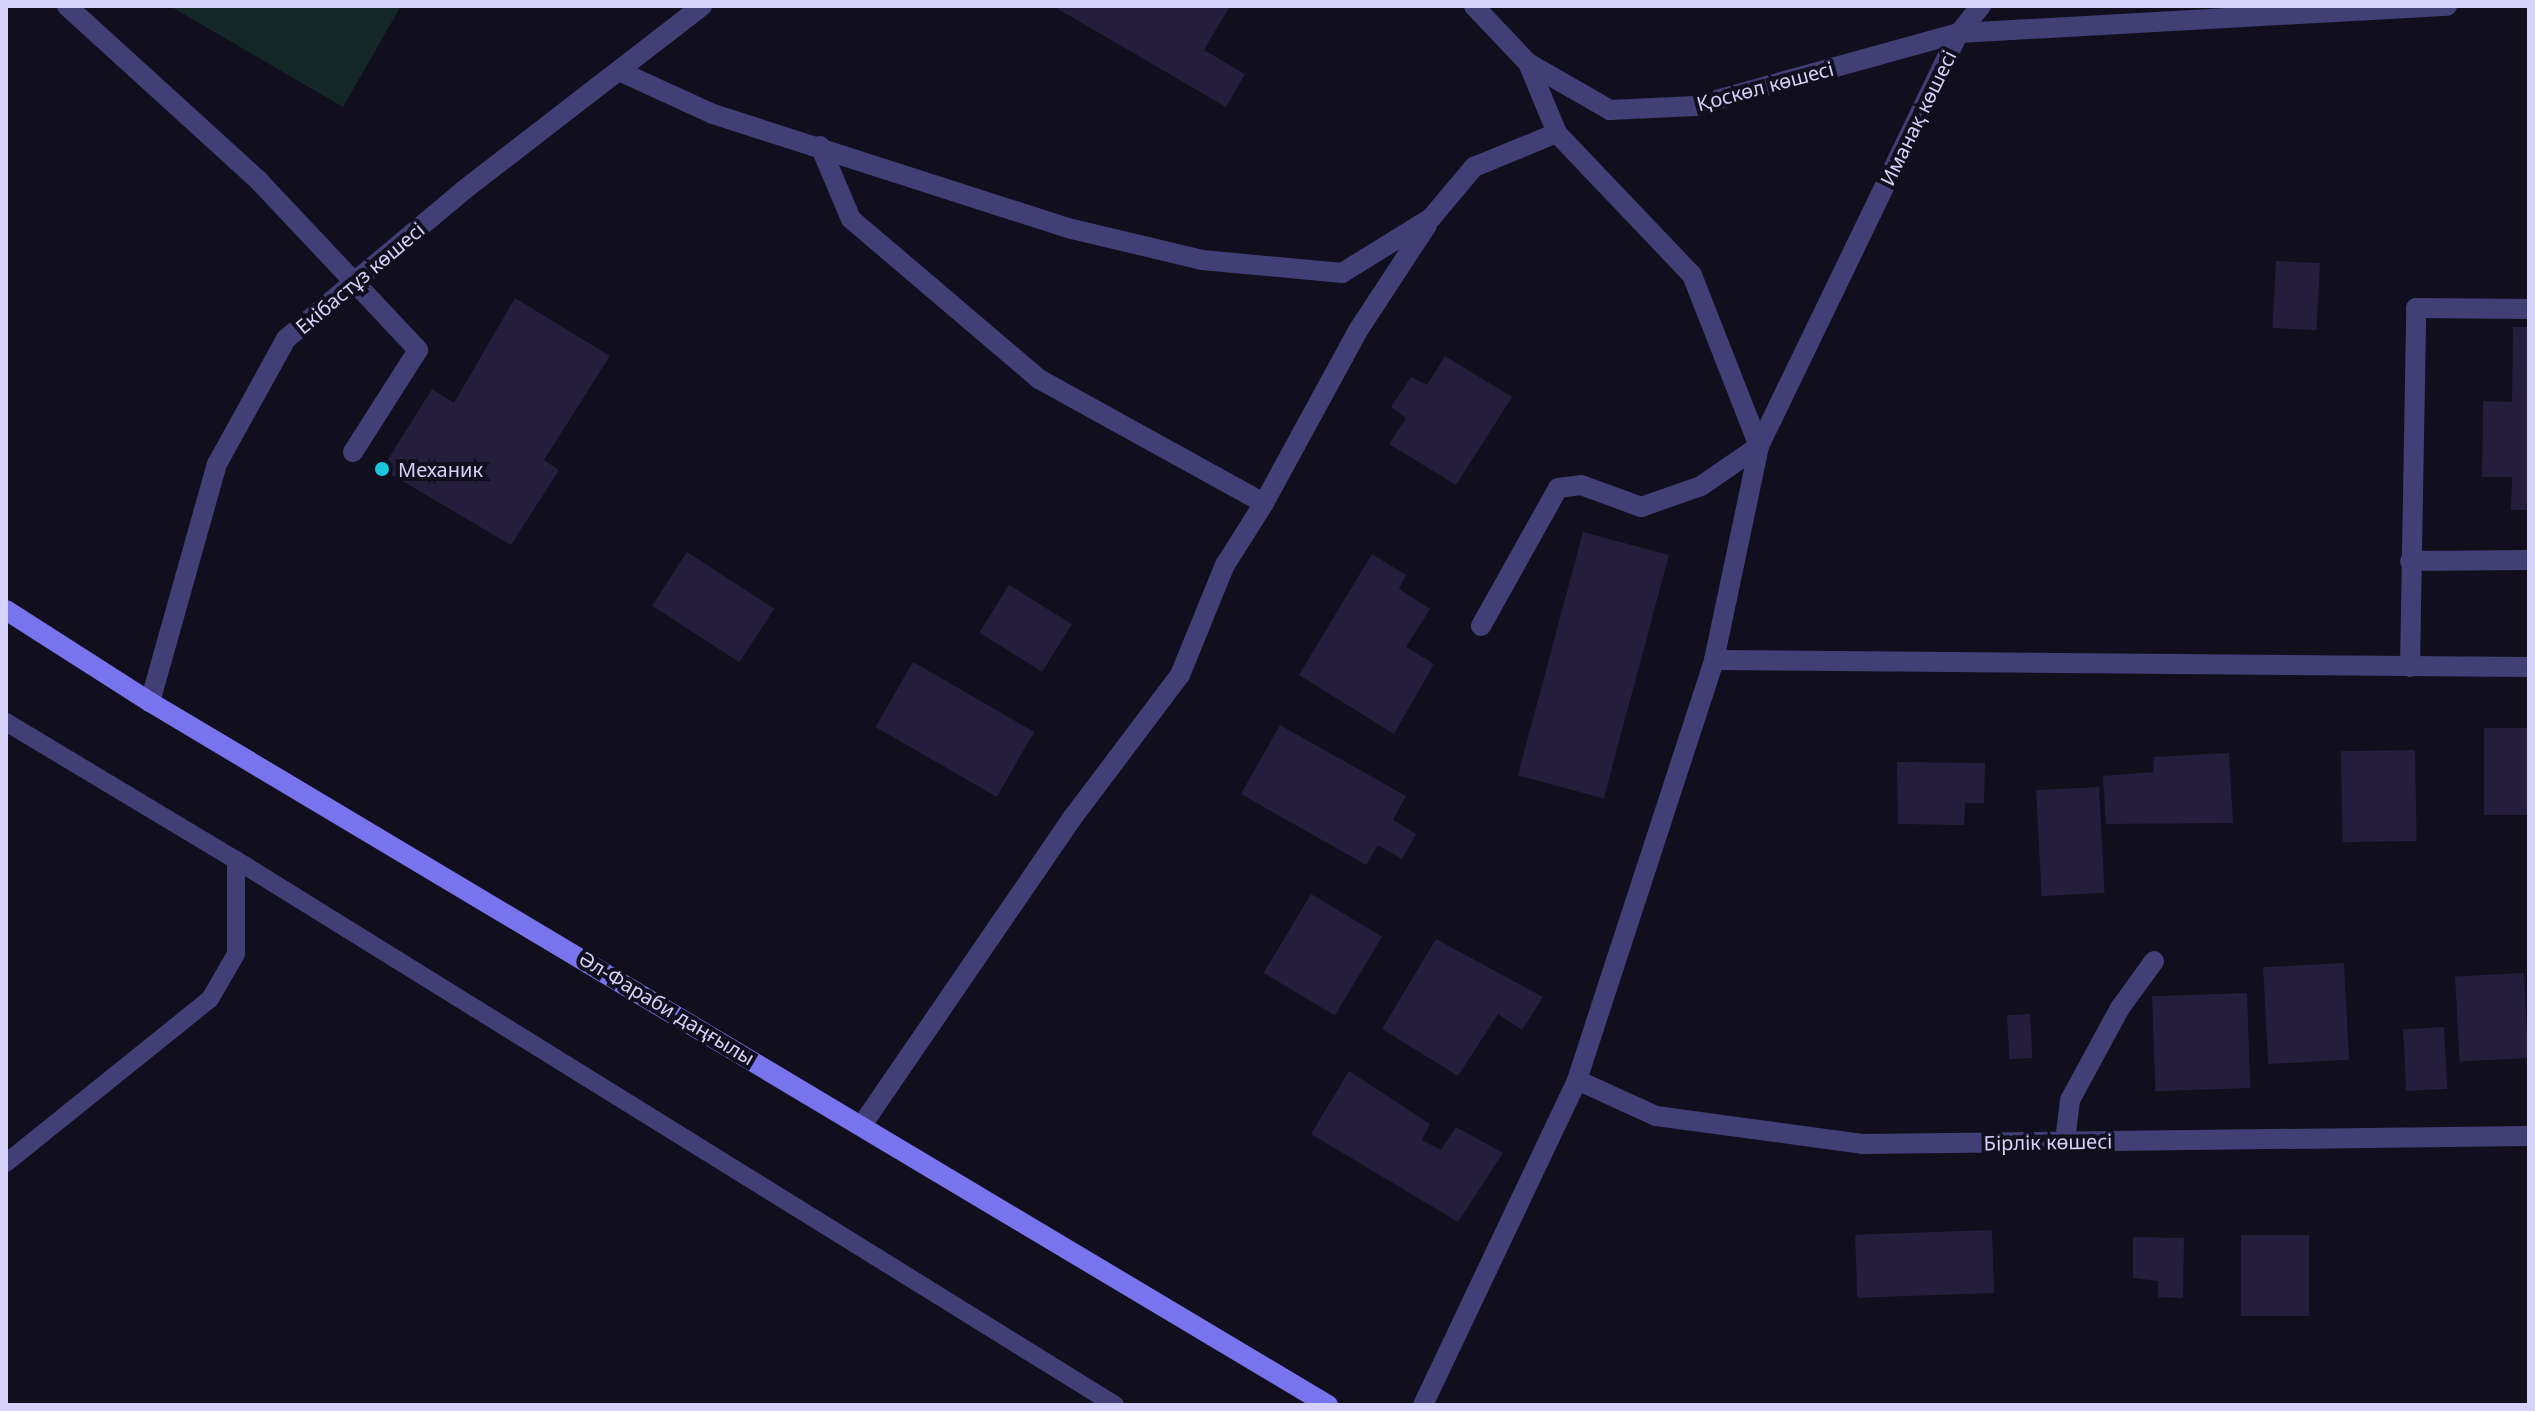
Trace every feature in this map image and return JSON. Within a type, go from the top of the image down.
[{"type":"main road","name":"Әл-Фараби даңғылы","points":[[6,610],[150,702],[1328,1405]]},
{"type":"street","points":[[67,6],[259,181],[356,280],[418,350],[353,452]]},
{"type":"street","name":"Екібастұз көшесі","points":[[150,702],[217,464],[286,339],[464,190],[702,6]]},
{"type":"street","name":"Қоскөл көшесі","points":[[1474,6],[1528,63],[1610,110],[1695,106],[1959,33]]},
{"type":"street","points":[[1959,33],[1981,6]]},
{"type":"street","name":"Иманақ көшесі","points":[[1423,1405],[1577,1080],[1714,660],[1759,446],[1959,33],[2447,6]]},
{"type":"street","points":[[1481,626],[1558,488],[1581,485],[1641,507],[1701,486],[1759,446],[1692,275],[1557,133],[1528,63]]},
{"type":"street","points":[[619,71],[713,114],[1072,229],[1202,260],[1342,273],[1431,218]]},
{"type":"street","points":[[862,1125],[1073,817],[1180,675],[1225,565],[1264,503],[1359,329],[1431,218],[1474,167],[1557,133]]},
{"type":"street","points":[[820,146],[851,219],[1039,379],[1264,503]]},
{"type":"street","points":[[2410,667],[2416,308],[2529,309]]},
{"type":"street","points":[[2410,561],[2529,560]]},
{"type":"street","points":[[1714,660],[2529,667]]},
{"type":"street","points":[[2065,1141],[2070,1100],[2120,1008],[2154,961]]},
{"type":"street","name":"Бірлік көшесі","points":[[1577,1080],[1656,1116],[1862,1144],[2529,1136]]},
{"type":"lane","points":[[6,722],[236,860],[1115,1405]]},
{"type":"lane","points":[[6,1163],[210,999],[236,954],[236,860]]},
{"type":"green space","points":[[170,6],[401,6],[343,107]]},
{"type":"building","points":[[1060,6],[1230,6],[1204,50],[1245,74],[1226,107],[1058,9]]},
{"type":"building","points":[[2276,261],[2320,263],[2316,330],[2272,328]]},
{"type":"building","points":[[515,298],[610,356],[544,460],[559,470],[511,545],[382,469],[432,389],[454,403]]},
{"type":"building","points":[[2513,327],[2529,327],[2529,510],[2511,510],[2512,477],[2482,477],[2483,401],[2512,402]]},
{"type":"building","points":[[1445,356],[1512,397],[1456,485],[1389,444],[1406,418],[1391,407],[1411,377],[1427,385]]},
{"type":"building","points":[[1583,532],[1669,555],[1604,798],[1518,775]]},
{"type":"building","points":[[687,552],[774,609],[739,662],[652,606]]},
{"type":"building","points":[[1372,554],[1406,575],[1399,589],[1430,609],[1406,647],[1434,664],[1394,734],[1299,675]]},
{"type":"building","points":[[1009,585],[1072,624],[1042,672],[979,632]]},
{"type":"building","points":[[913,662],[1034,732],[997,797],[876,727]]},
{"type":"building","points":[[1280,725],[1406,796],[1393,820],[1416,834],[1402,859],[1378,845],[1366,865],[1241,794]]},
{"type":"building","points":[[2484,728],[2529,728],[2529,815],[2484,815]]},
{"type":"building","points":[[2415,750],[2417,841],[2343,842],[2341,751]]},
{"type":"building","points":[[2229,753],[2233,823],[2106,824],[2103,776],[2153,772],[2154,757]]},
{"type":"building","points":[[1897,762],[1985,763],[1984,803],[1965,803],[1964,825],[1898,824]]},
{"type":"building","points":[[2099,787],[2105,893],[2042,896],[2036,790]]},
{"type":"building","points":[[1311,894],[1382,937],[1335,1016],[1264,973]]},
{"type":"building","points":[[1436,939],[1543,997],[1522,1030],[1498,1014],[1458,1076],[1382,1029]]},
{"type":"building","points":[[2344,963],[2349,1060],[2268,1064],[2263,967]]},
{"type":"building","points":[[2524,973],[2528,1058],[2460,1061],[2455,977]]},
{"type":"building","points":[[2247,993],[2250,1088],[2155,1091],[2152,996]]},
{"type":"building","points":[[2030,1014],[2032,1058],[2009,1059],[2007,1015]]},
{"type":"building","points":[[2444,1027],[2447,1089],[2406,1091],[2403,1029]]},
{"type":"building","points":[[1349,1071],[1430,1124],[1422,1140],[1441,1150],[1456,1127],[1503,1153],[1458,1222],[1311,1134]]},
{"type":"building","points":[[1992,1230],[1994,1293],[1857,1298],[1855,1235]]},
{"type":"building","points":[[2241,1235],[2309,1235],[2309,1316],[2241,1316]]},
{"type":"building","points":[[2133,1237],[2184,1238],[2183,1298],[2158,1297],[2158,1281],[2133,1278]]},
{"type":"place","name":"Механик","points":[[382,469]]}]
